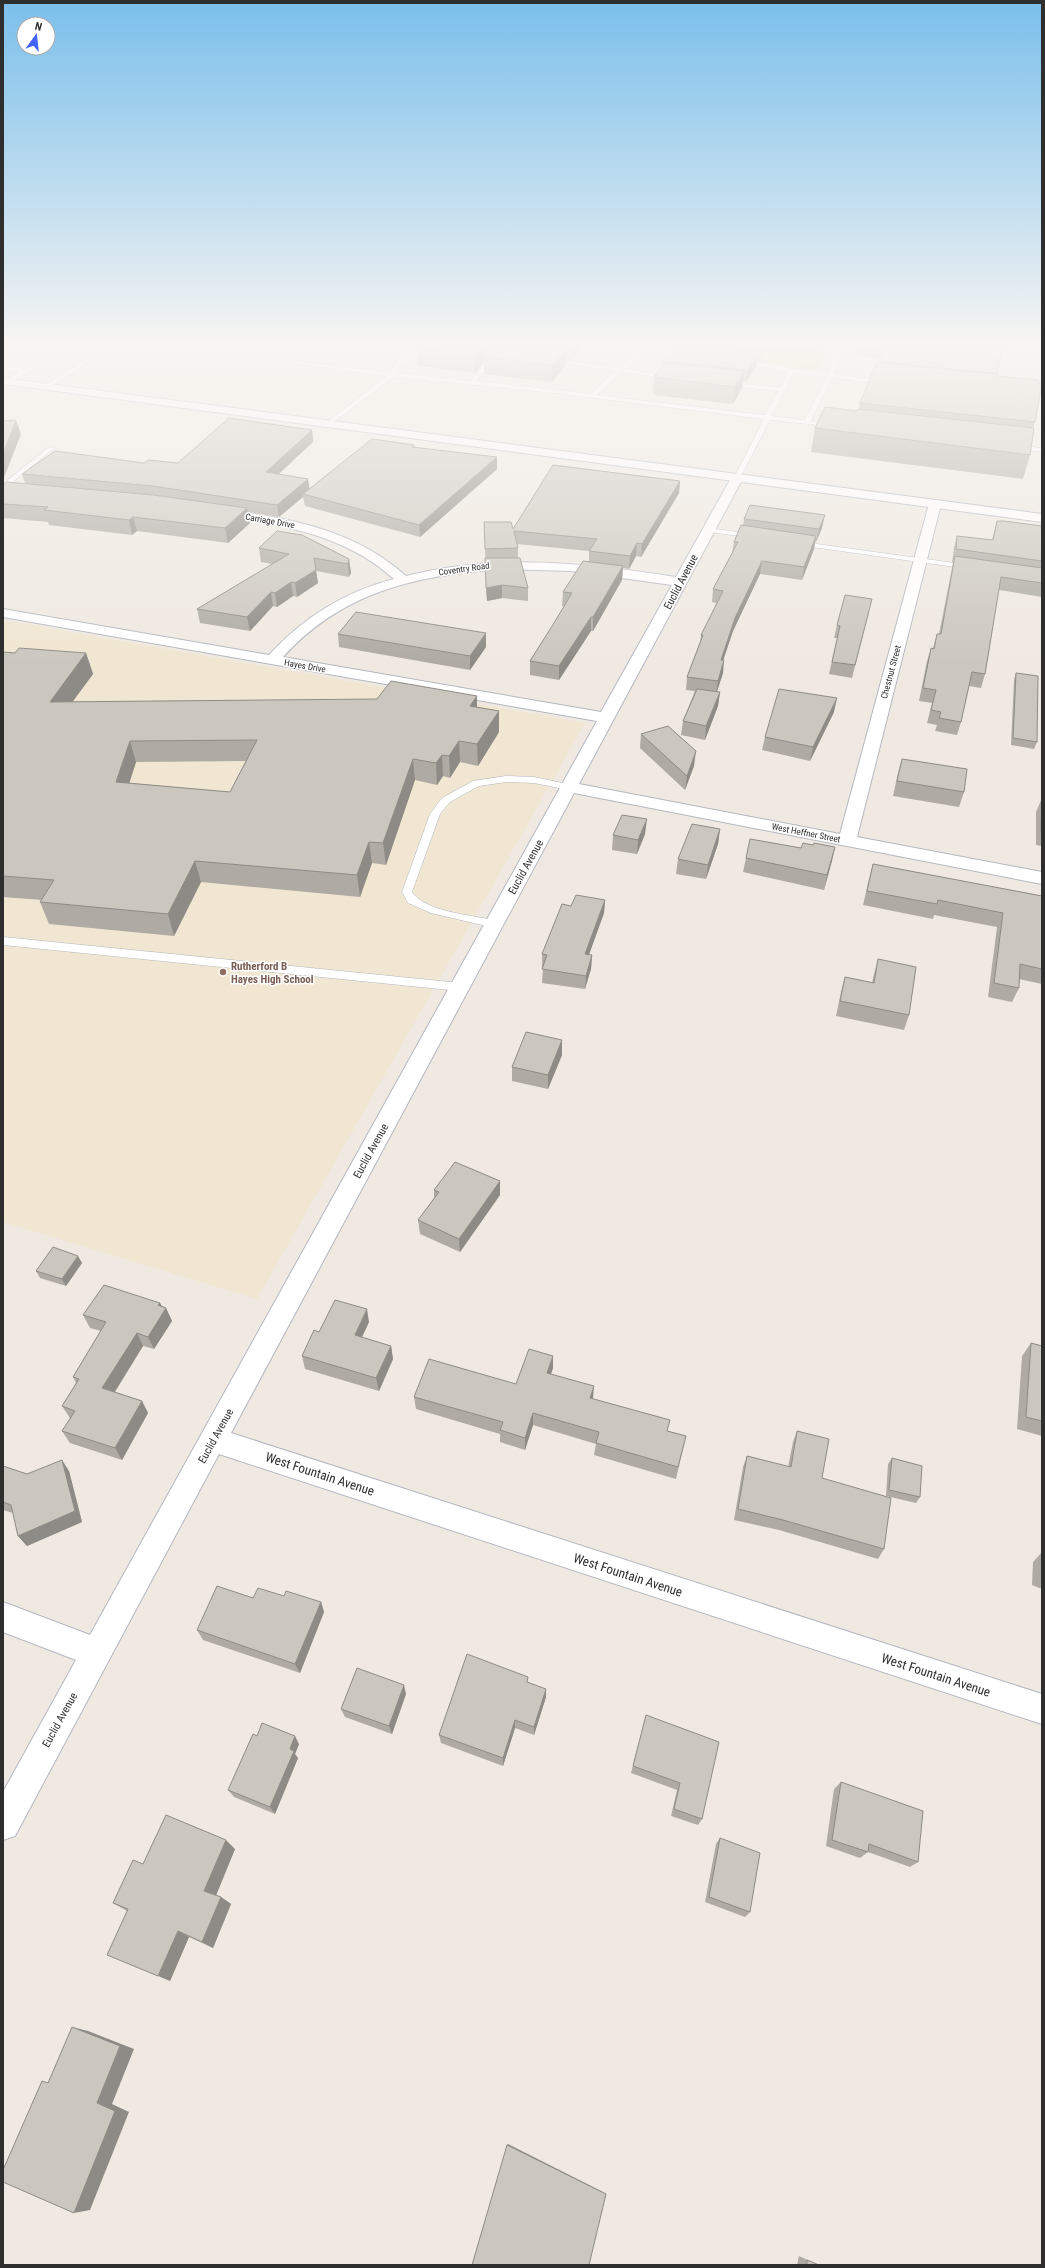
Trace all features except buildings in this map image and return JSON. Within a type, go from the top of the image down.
[{"type":"street","points":[[546,453],[1042,518]]},
{"type":"street","name":"Euclid Avenue","points":[[3,1824],[214,1440],[737,478]]},
{"type":"street","points":[[3,489],[17,491]]},
{"type":"street","name":"Chestnut Street","points":[[847,841],[903,630],[919,560],[935,504]]},
{"type":"street","name":"Carriage Drive","points":[[208,511],[288,524],[340,539],[371,554],[403,580]]},
{"type":"street","name":"Coventry Road","points":[[272,660],[291,640],[317,618],[361,594],[403,580],[468,568],[542,564],[584,567],[681,582]]},
{"type":"street","name":"Hayes Drive","points":[[3,613],[607,718]]},
{"type":"street","name":"West Heffner Street","points":[[569,787],[1042,878]]},
{"type":"street","name":"West Fountain Avenue","points":[[214,1440],[1042,1709]]},
{"type":"street","points":[[3,1617],[97,1653]]},
{"type":"lane","points":[[3,489],[45,453]]},
{"type":"lane","points":[[737,478],[750,453]]},
{"type":"lane","points":[[709,530],[763,538]]},
{"type":"lane","points":[[787,541],[980,569]]},
{"type":"lane","points":[[495,924],[435,911],[412,901],[407,892],[435,814],[446,800],[476,783],[506,778],[534,780],[569,787]]},
{"type":"lane","points":[[3,941],[460,987]]},
{"type":"shaded area","name":"Rutherford B Hayes High School","points":[[3,620],[585,723],[257,1299],[3,1222]]},
{"type":"place","name":"Rutherford B Hayes High School","points":[[223,972]]}]
